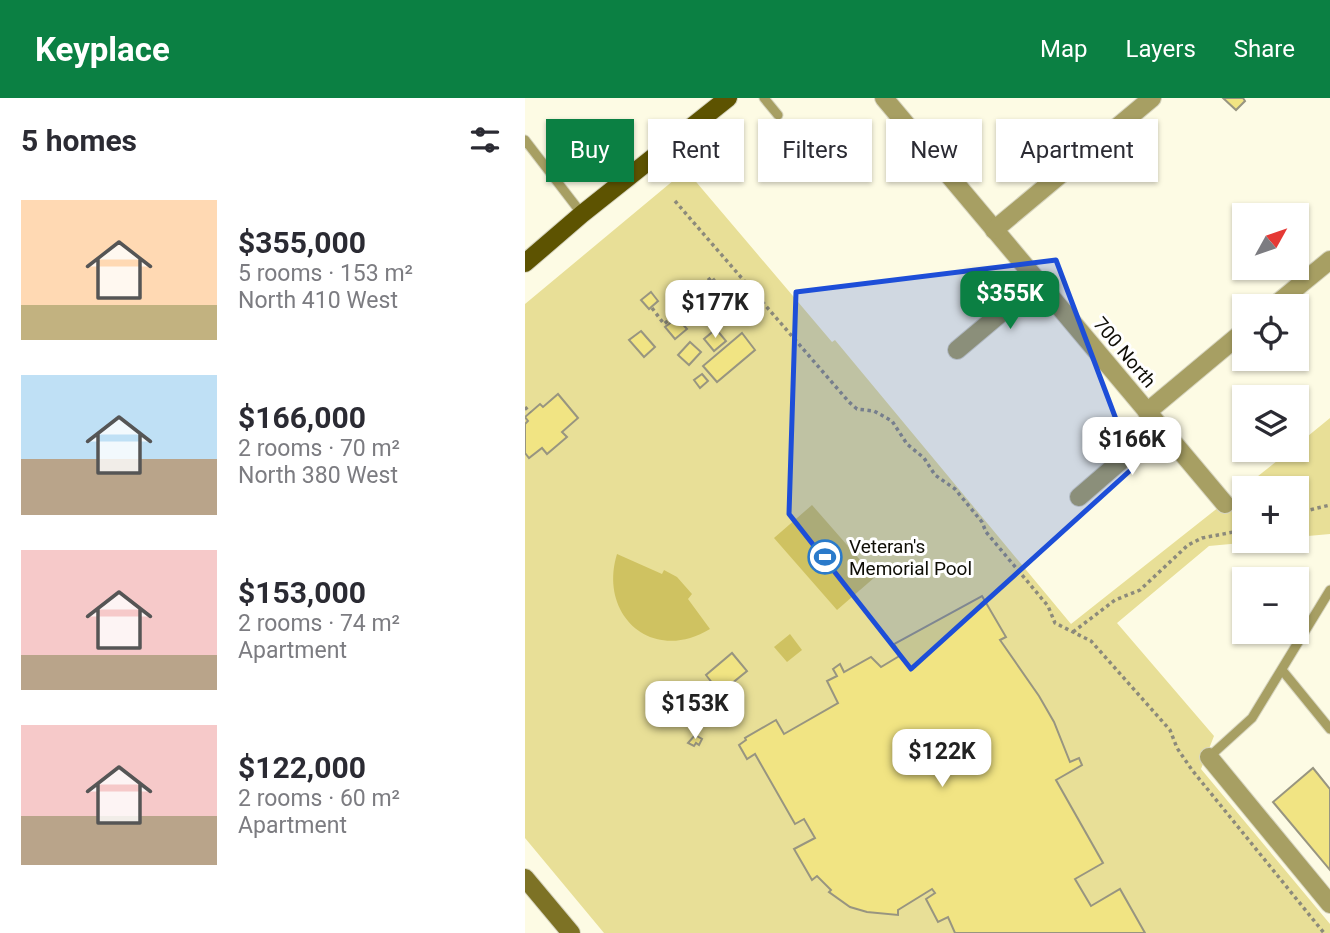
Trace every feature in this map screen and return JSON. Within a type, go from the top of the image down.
[{"type":"main road","points":[[703,119],[729,98]]},
{"type":"main road","points":[[525,263],[648,162]]},
{"type":"street","name":"700 North","points":[[884,98],[1225,504]]},
{"type":"street","points":[[995,230],[1152,98]]},
{"type":"street","points":[[1289,294],[1330,260]]},
{"type":"street","points":[[957,350],[1039,281]]},
{"type":"street","points":[[1147,412],[1232,341]]},
{"type":"street","points":[[1079,497],[1160,428]]},
{"type":"street","points":[[1209,757],[1330,904]]},
{"type":"street","points":[[525,878],[571,933]]},
{"type":"lane","points":[[764,98],[778,114]]},
{"type":"lane","points":[[525,140],[582,214]]},
{"type":"lane","points":[[1209,757],[1252,718],[1330,590]]},
{"type":"lane","points":[[1282,670],[1330,729]]},
{"type":"path","points":[[675,201],[849,402],[857,409],[874,411],[892,421],[907,444],[924,458],[935,475],[955,489],[982,523],[986,533],[1048,606],[1055,623],[1091,641],[1170,730],[1177,748],[1192,770],[1324,933]]},
{"type":"path","points":[[652,309],[664,324],[679,312],[681,302],[712,277]]},
{"type":"path","points":[[525,407],[530,413]]},
{"type":"path","points":[[1309,510],[1330,505]]},
{"type":"path","points":[[1073,632],[1115,600],[1140,590],[1188,545],[1202,538],[1232,532]]},
{"type":"highlighted area","points":[[1056,260],[1134,467],[911,669],[789,514],[796,292]]},
{"type":"shaded area","points":[[672,182],[696,182],[832,342],[835,340],[1071,624],[1232,497],[1232,544],[1209,546],[1117,623],[1214,736],[1201,769],[1330,924],[1330,933],[604,933],[525,838],[525,304]]},
{"type":"shaded area","points":[[1330,418],[1330,534],[1309,536],[1309,476],[1258,476],[1276,462],[1309,462],[1309,435]]},
{"type":"shaded area","name":"Veteran's Memorial Pool","points":[[812,505],[875,577],[837,610],[774,538]]},
{"type":"shaded area","points":[[617,554],[662,574],[664,570],[677,577],[692,594],[688,599],[710,629],[689,638],[669,641],[651,637],[635,628],[623,614],[615,597],[613,576]]},
{"type":"shaded area","points":[[790,634],[802,650],[787,662],[774,647]]},
{"type":"building","points":[[1223,98],[1243,98],[1245,101],[1236,110]]},
{"type":"building","points":[[714,279],[723,291],[713,299],[704,287]]},
{"type":"building","points":[[651,292],[658,301],[649,309],[641,300]]},
{"type":"building","points":[[739,299],[751,312],[741,320],[730,307]]},
{"type":"building","points":[[719,300],[728,311],[718,320],[709,308]]},
{"type":"building","points":[[677,318],[687,329],[675,339],[665,327]]},
{"type":"building","points":[[716,329],[726,341],[714,351],[704,339]]},
{"type":"building","points":[[641,331],[655,347],[644,357],[629,340]]},
{"type":"building","points":[[742,333],[755,350],[717,382],[703,366]]},
{"type":"building","points":[[690,342],[701,352],[689,365],[678,355]]},
{"type":"building","points":[[702,374],[708,381],[700,388],[694,380]]},
{"type":"building","points":[[558,394],[578,418],[562,432],[567,437],[547,454],[542,448],[529,458],[525,453],[525,424],[528,421],[525,417]]},
{"type":"building","points":[[982,596],[1006,637],[1000,640],[1054,722],[1070,762],[1079,758],[1082,765],[1056,780],[1103,863],[1075,879],[1091,906],[1120,889],[1145,933],[955,933],[948,917],[938,922],[926,899],[935,893],[932,889],[898,910],[898,915],[867,912],[850,907],[829,892],[831,890],[817,876],[812,880],[794,849],[815,838],[804,819],[795,824],[755,754],[747,759],[739,745],[745,738],[776,720],[784,734],[838,703],[827,681],[837,676],[833,669],[840,664],[844,672],[871,657],[881,667],[901,655],[894,644]]},
{"type":"building","points":[[732,653],[747,671],[720,693],[706,675]]},
{"type":"building","points":[[695,735],[702,739],[699,745],[696,743],[694,746],[688,743]]},
{"type":"building","points":[[1313,768],[1330,789],[1330,870],[1273,802]]},
{"type":"place","name":"Veteran's Memorial Pool","points":[[825,557]]}]
